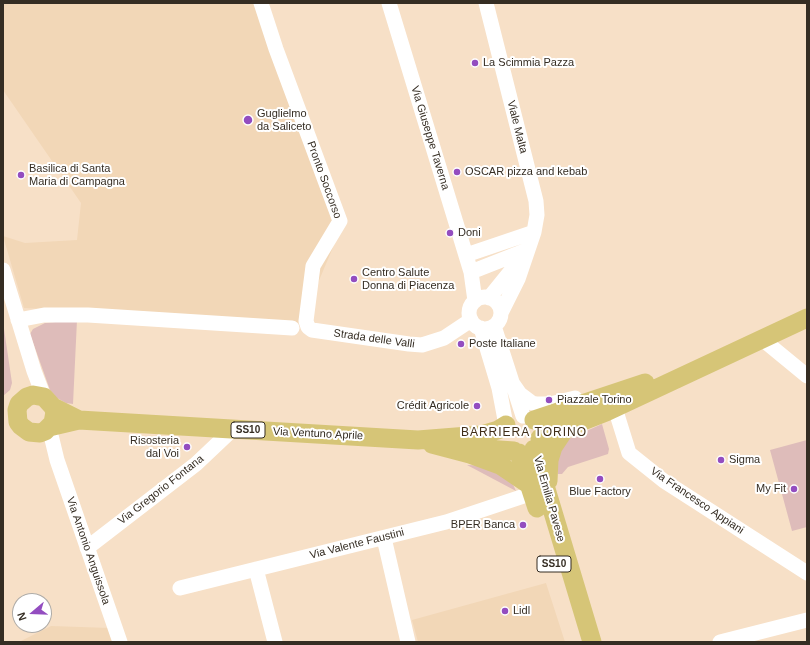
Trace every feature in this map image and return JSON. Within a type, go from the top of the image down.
[{"type":"main road","points":[[527,448],[565,429],[615,408],[807,318]]},
{"type":"main road","points":[[529,418],[636,385],[696,369]]},
{"type":"main road","points":[[24,408],[54,418],[42,430],[25,430],[24,408]]},
{"type":"main road","name":"Via Ventuno Aprile","points":[[24,408],[79,420],[418,440],[481,435],[498,430],[506,425]]},
{"type":"main road","name":"SS10","points":[[514,418],[529,418],[539,428],[527,448],[506,444],[504,440],[506,425],[514,418]]},
{"type":"main road","name":"Via Ventuno Aprile","points":[[42,430],[79,420]]},
{"type":"main road","points":[[537,492],[553,447],[565,429]]},
{"type":"main road","name":"SS10","points":[[418,440],[500,466],[537,492]]},
{"type":"main road","name":"SS10","points":[[444,447],[527,448]]},
{"type":"main road","name":"Via Emilia Pavese","points":[[527,448],[537,492],[578,642]]},
{"type":"main road","name":"Via Emilia Pavese","points":[[537,492],[592,642]]},
{"type":"street","name":"Pronto Soccorso","points":[[261,3],[276,49],[340,221],[313,266],[306,321],[308,327],[312,330]]},
{"type":"street","name":"Via Giuseppe Taverna","points":[[389,3],[471,272],[482,299],[497,304],[487,322]]},
{"type":"street","name":"Viale Malta","points":[[486,3],[536,201],[537,215],[534,232],[518,279],[487,322]]},
{"type":"street","points":[[466,255],[534,232]]},
{"type":"street","points":[[471,272],[527,250]]},
{"type":"street","name":"Viale Malta","points":[[482,299],[527,250]]},
{"type":"street","points":[[3,270],[34,371],[24,408]]},
{"type":"street","points":[[482,299],[470,310],[487,322],[529,418]]},
{"type":"street","points":[[18,320],[44,315],[88,315],[292,328]]},
{"type":"street","name":"Strada delle Valli","points":[[312,330],[422,345],[487,322]]},
{"type":"street","points":[[487,322],[506,425]]},
{"type":"street","points":[[762,339],[807,376]]},
{"type":"street","points":[[513,384],[527,400],[532,403],[542,405],[636,385]]},
{"type":"street","name":"Via Francesco Appiani","points":[[615,408],[629,453],[664,481],[807,573]]},
{"type":"street","name":"Via Gregorio Fontana","points":[[87,548],[196,464],[233,429]]},
{"type":"street","name":"Via Antonio Anguissola","points":[[42,430],[57,460],[120,642]]},
{"type":"street","name":"Via Valente Faustini","points":[[180,588],[446,522],[537,492]]},
{"type":"street","points":[[384,538],[408,642]]},
{"type":"street","points":[[256,569],[275,642]]},
{"type":"street","points":[[720,642],[807,620]]},
{"type":"shaded area","points":[[3,3],[269,3],[276,31],[345,219],[301,323],[24,308],[3,236],[25,243],[77,240],[81,203],[3,90]]},
{"type":"shaded area","points":[[77,320],[73,404],[66,403],[57,398],[50,390],[30,334],[33,329],[45,323]]},
{"type":"shaded area","points":[[3,322],[12,383],[10,390],[3,396]]},
{"type":"shaded area","points":[[602,424],[609,449],[608,454],[568,467],[562,474],[558,474],[558,449],[562,442]]},
{"type":"shaded area","name":"My Fit","points":[[807,440],[807,527],[792,531],[770,450]]},
{"type":"shaded area","points":[[467,465],[494,466],[511,480],[516,491]]},
{"type":"shaded area","points":[[546,583],[565,642],[418,642],[412,620]]},
{"type":"shaded area","points":[[52,626],[110,628],[115,642],[19,642],[37,633],[52,633]]},
{"type":"place","name":"La Scimmia Pazza","points":[[475,63]]},
{"type":"place","name":"Guglielmo da Saliceto","points":[[248,120]]},
{"type":"place","name":"OSCAR pizza and kebab","points":[[457,172]]},
{"type":"place","name":"Basilica di Santa Maria di Campagna","points":[[21,175]]},
{"type":"place","name":"Doni","points":[[450,233]]},
{"type":"place","name":"Centro Salute Donna di Piacenza","points":[[354,279]]},
{"type":"place","name":"Poste Italiane","points":[[461,344]]},
{"type":"place","name":"Piazzale Torino","points":[[549,400]]},
{"type":"place","name":"Crédit Agricole","points":[[477,406]]},
{"type":"place","name":"Risosteria dal Voi","points":[[187,447]]},
{"type":"place","name":"Sigma","points":[[721,460]]},
{"type":"place","name":"Blue Factory","points":[[600,479]]},
{"type":"place","name":"My Fit","points":[[794,489]]},
{"type":"place","name":"BPER Banca","points":[[523,525]]},
{"type":"place","name":"Lidl","points":[[505,611]]},
{"type":"district","name":"BARRIERA TORINO","points":[[524,433]]}]
